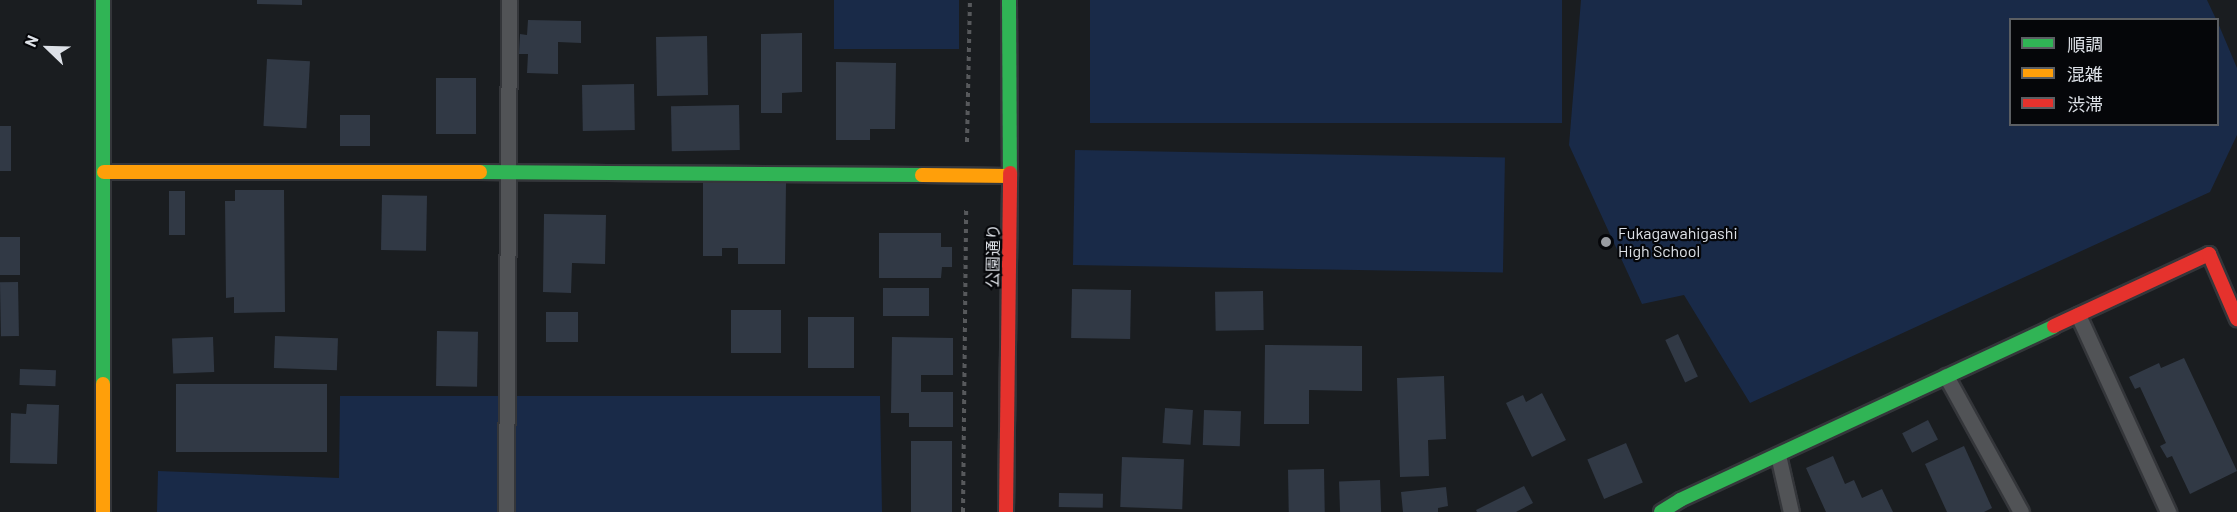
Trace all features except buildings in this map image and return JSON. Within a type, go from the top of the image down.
[{"type":"street","points":[[103,0],[104,512]]},
{"type":"street","name":"公園通り","points":[[1006,512],[1010,176],[1009,0]]},
{"type":"street","points":[[104,172],[1010,176]]},
{"type":"street","points":[[1661,512],[2209,254],[2237,319]]},
{"type":"lane","points":[[506,512],[509,0]]},
{"type":"lane","points":[[2078,315],[2168,512]]},
{"type":"lane","points":[[1946,376],[2021,512]]},
{"type":"lane","points":[[1778,455],[1791,512]]},
{"type":"path","points":[[963,512],[970,0]]},
{"type":"shaded area","points":[[834,0],[959,0],[959,49],[834,49]]},
{"type":"shaded area","points":[[1090,0],[1562,0],[1562,123],[1090,123]]},
{"type":"shaded area","points":[[1581,0],[2207,0],[2216,18],[2009,18],[2009,126],[2219,126],[2219,25],[2237,68],[2237,135],[2210,192],[1750,403],[1684,295],[1642,304],[1569,145]]},
{"type":"shaded area","points":[[1075,150],[1505,158],[1503,272],[1073,265]]},
{"type":"shaded area","points":[[340,396],[880,396],[882,512],[157,512],[158,471],[339,478]]},
{"type":"traffic: fast","points":[[103,0],[103,384]]},
{"type":"traffic: fast","points":[[1009,0],[1010,173]]},
{"type":"traffic: fast","points":[[480,172],[922,175]]},
{"type":"traffic: fast","points":[[1661,512],[1680,500],[2054,326]]},
{"type":"traffic: slow","points":[[104,172],[480,172]]},
{"type":"traffic: slow","points":[[922,175],[1010,176]]},
{"type":"traffic: slow","points":[[103,384],[103,512]]},
{"type":"traffic: jam","points":[[1006,512],[1010,173]]},
{"type":"traffic: jam","points":[[2054,326],[2209,254],[2237,319]]},
{"type":"place","name":"Fukagawahigashi High School","points":[[1606,242]]}]
